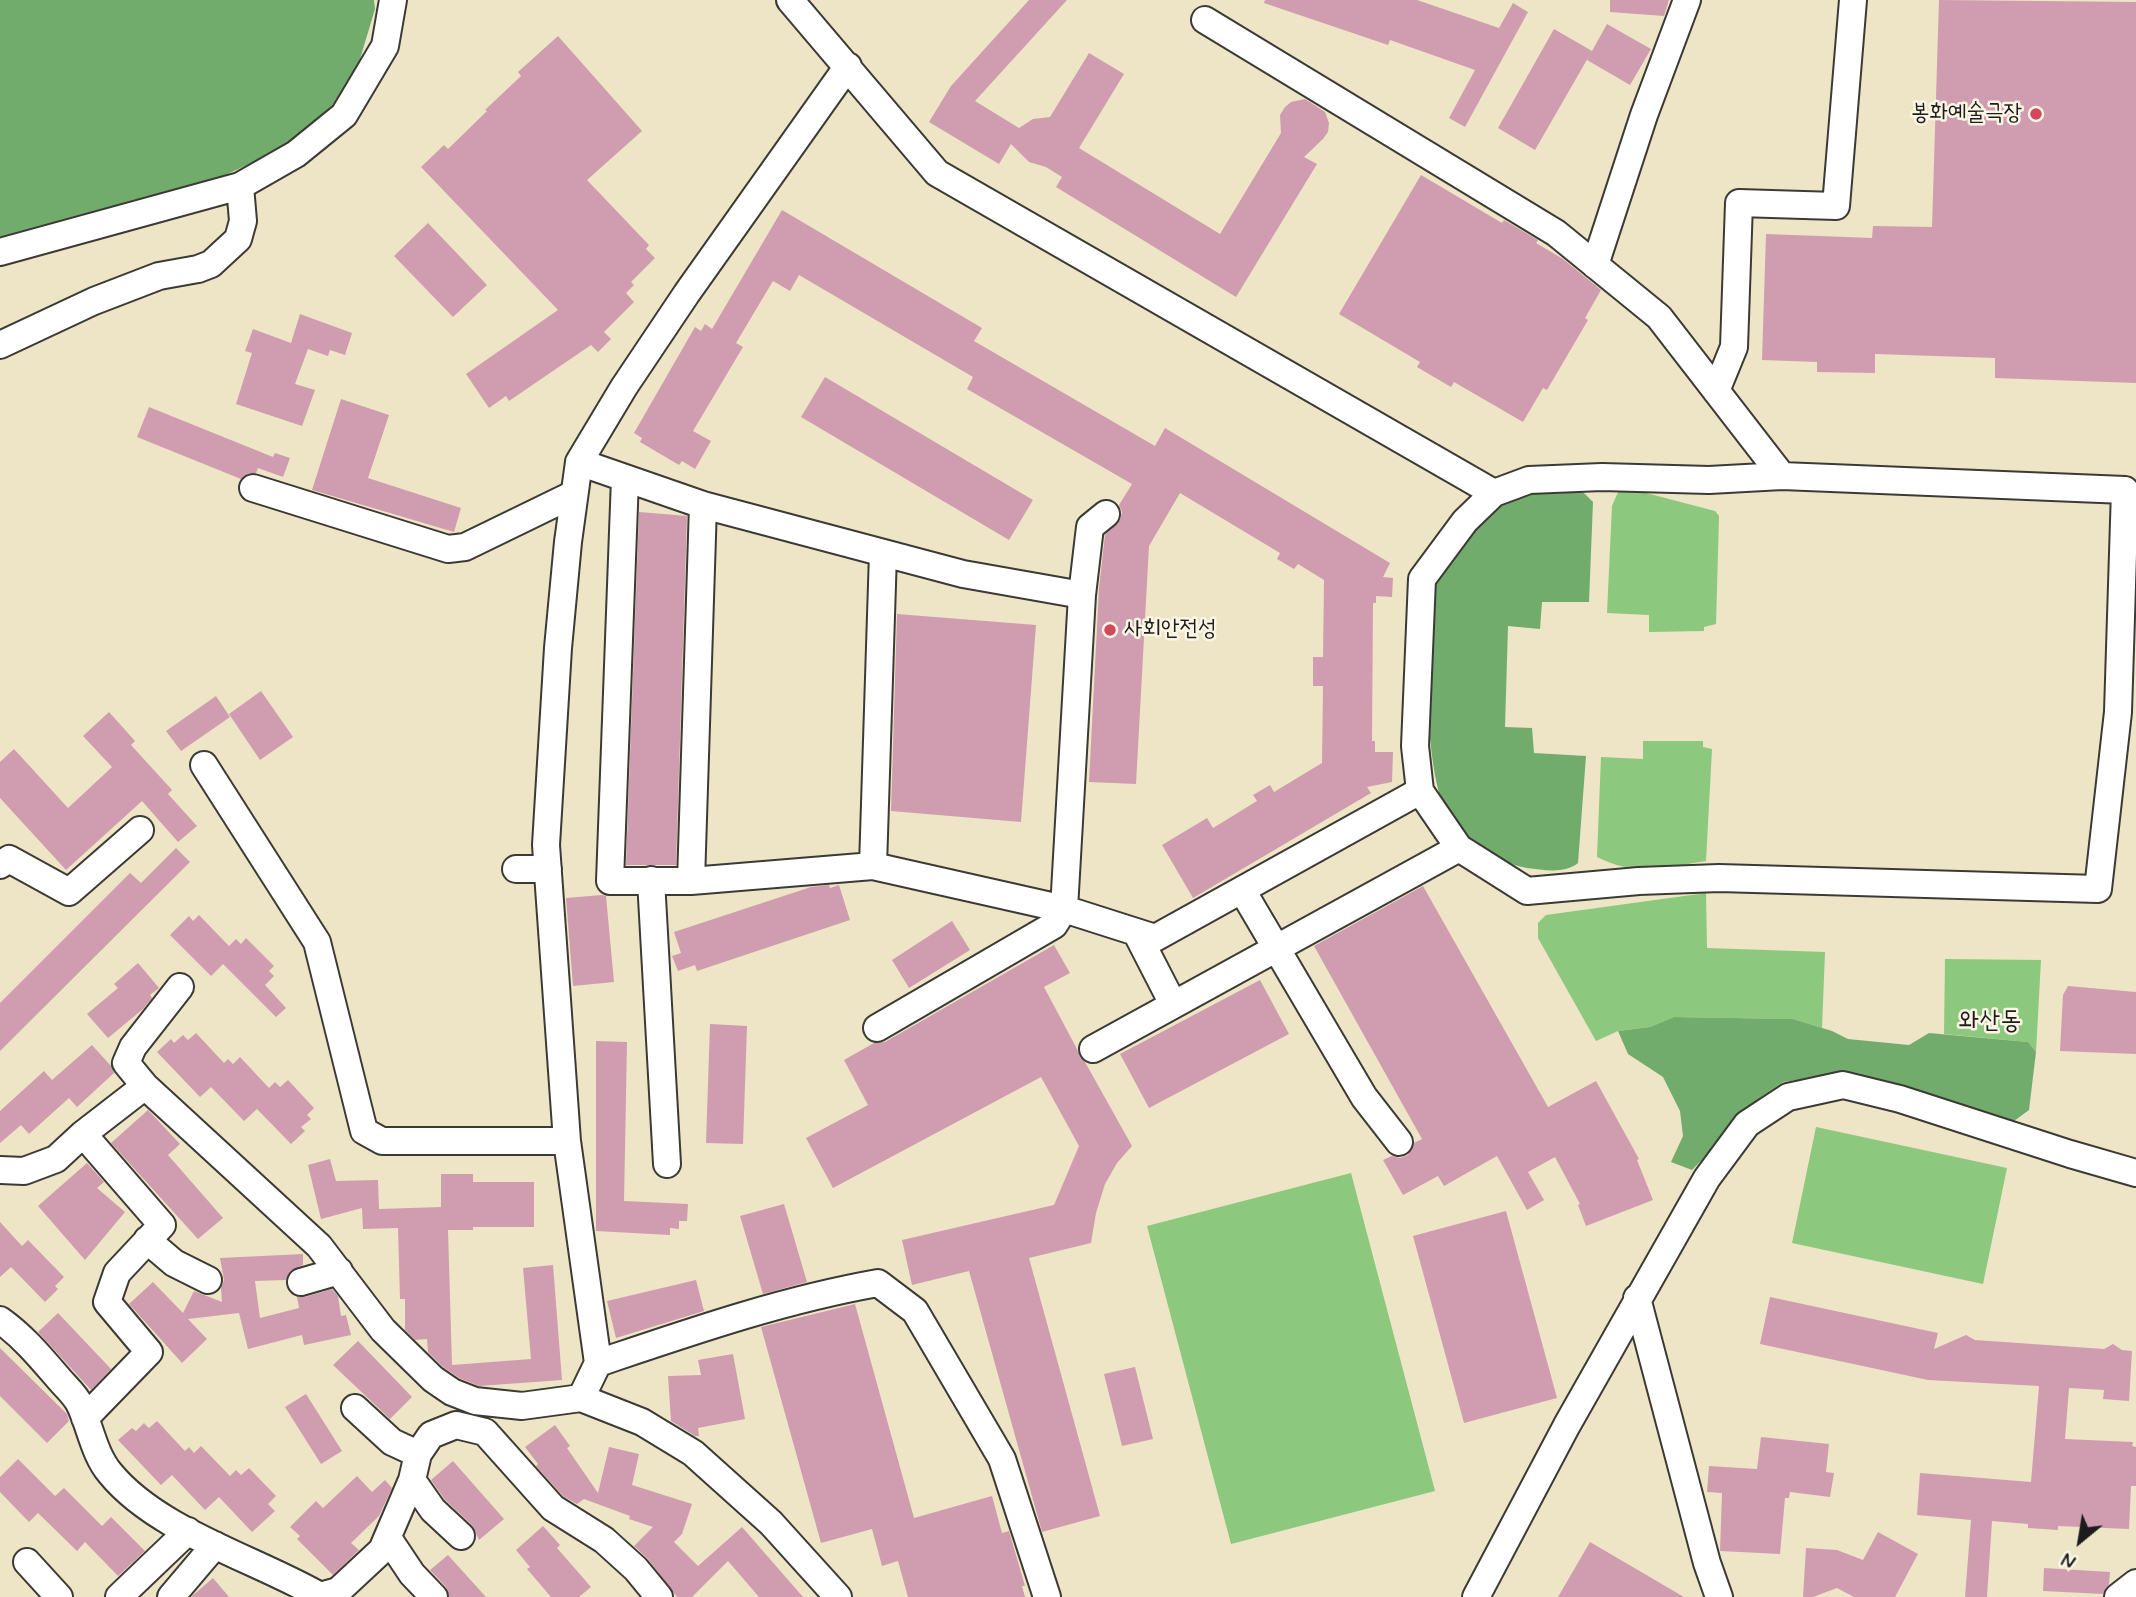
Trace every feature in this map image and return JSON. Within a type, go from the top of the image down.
[{"type":"street","points":[[0,251],[240,186],[296,154],[344,116],[384,46],[393,0]]},
{"type":"street","points":[[790,0],[937,173],[1494,493]]},
{"type":"street","points":[[1595,265],[1644,115],[1688,0]]},
{"type":"street","points":[[1716,391],[1734,347],[1739,203],[1836,206],[1853,0]]},
{"type":"street","points":[[1205,20],[1556,233],[1660,317],[1782,476]]},
{"type":"street","points":[[581,1398],[598,1363],[567,1141],[546,845],[558,648],[579,462],[624,387],[687,293],[848,66]]},
{"type":"street","points":[[0,345],[105,297],[159,276],[211,264],[238,239],[243,222],[240,186]]},
{"type":"street","points":[[579,462],[703,505],[962,574],[1082,595]]},
{"type":"street","points":[[1782,476],[2131,485],[2127,712],[2098,889],[1719,878],[1639,880],[1527,891],[1459,848],[1420,791],[1415,746],[1422,579],[1465,522],[1494,493],[1529,480],[1602,477],[1709,480],[1782,476]]},
{"type":"street","points":[[625,478],[610,881],[691,881],[873,866],[1064,909],[1154,938],[1420,791]]},
{"type":"street","points":[[253,488],[449,549],[465,547],[574,494]]},
{"type":"street","points":[[691,881],[703,505]]},
{"type":"street","points":[[877,1028],[1054,925],[1064,909],[1082,595],[1090,527],[1106,514]]},
{"type":"street","points":[[873,866],[883,553]]},
{"type":"street","points":[[204,765],[317,942],[364,1131],[382,1141],[567,1141]]},
{"type":"street","points":[[0,865],[9,859],[69,892],[140,830]]},
{"type":"street","points":[[1093,1049],[1459,848]]},
{"type":"street","points":[[516,869],[548,869]]},
{"type":"street","points":[[652,880],[667,1164]]},
{"type":"street","points":[[1242,890],[1364,1097],[1399,1142]]},
{"type":"street","points":[[1136,932],[1173,1004]]},
{"type":"street","points":[[180,987],[133,1046],[126,1063],[145,1086],[319,1245],[383,1330],[433,1379],[452,1392],[475,1401],[522,1406],[581,1398],[642,1422],[693,1453],[771,1523],[838,1597]]},
{"type":"street","points":[[1476,1597],[1637,1298],[1707,1178],[1747,1125],[1788,1097],[1843,1085],[1900,1099],[2136,1173]]},
{"type":"street","points":[[0,1170],[23,1171],[57,1159],[83,1134],[145,1086]]},
{"type":"street","points":[[83,1134],[162,1225],[117,1273],[107,1302],[149,1352],[85,1418]]},
{"type":"street","points":[[147,1240],[174,1264],[208,1280]]},
{"type":"street","points":[[301,1282],[339,1271]]},
{"type":"street","points":[[598,1363],[708,1326],[835,1290],[878,1283],[915,1311],[1002,1459],[1047,1597]]},
{"type":"street","points":[[1637,1298],[1707,1563],[1719,1597]]},
{"type":"street","points":[[0,1320],[20,1335],[79,1402],[108,1472],[146,1507],[215,1545],[289,1578],[321,1597],[338,1591],[382,1550],[412,1480],[418,1454],[431,1435],[456,1425],[485,1432],[553,1508],[604,1540],[636,1569],[659,1597]]},
{"type":"street","points":[[355,1408],[392,1442],[418,1454]]},
{"type":"street","points":[[412,1480],[433,1510],[461,1536]]},
{"type":"street","points":[[119,1597],[188,1531]]},
{"type":"street","points":[[388,1538],[412,1574],[434,1597]]},
{"type":"street","points":[[171,1597],[215,1545]]},
{"type":"street","points":[[27,1562],[59,1597]]},
{"type":"street","points":[[2118,1597],[2136,1583]]},
{"type":"green space","points":[[0,0],[374,0],[375,9],[357,69],[342,96],[288,146],[221,177],[107,213],[0,237]]},
{"type":"green space","points":[[1576,488],[1593,502],[1589,602],[1542,602],[1540,629],[1508,626],[1505,727],[1532,728],[1534,753],[1586,756],[1578,863],[1561,870],[1527,868],[1504,861],[1481,849],[1453,823],[1443,803],[1436,779],[1428,714],[1428,631],[1431,596],[1436,582],[1453,555],[1499,507],[1525,494]]},
{"type":"green space","points":[[1627,488],[1715,511],[1719,516],[1716,624],[1704,627],[1704,631],[1649,632],[1649,615],[1607,613],[1612,506],[1618,492]]},
{"type":"green space","points":[[1643,741],[1703,741],[1703,747],[1712,749],[1706,861],[1638,869],[1597,857],[1601,757],[1643,759]]},
{"type":"green space","points":[[1706,893],[1707,948],[1825,952],[1822,1028],[1793,1019],[1674,1017],[1650,1027],[1618,1031],[1596,1041],[1538,938],[1538,923],[1546,915]]},
{"type":"green space","points":[[1945,959],[2041,960],[2036,1052],[2028,1042],[1944,1034]]},
{"type":"green space","points":[[1674,1017],[1793,1019],[1848,1039],[1909,1045],[1929,1033],[2028,1042],[2036,1052],[2029,1110],[2014,1121],[1834,1075],[1783,1082],[1751,1104],[1692,1170],[1671,1162],[1683,1136],[1680,1111],[1663,1077],[1628,1054],[1618,1031],[1650,1027]]},
{"type":"green space","points":[[1816,1127],[2007,1168],[1983,1284],[1792,1243]]},
{"type":"green space","points":[[1351,1173],[1435,1491],[1231,1544],[1147,1226]]},
{"type":"building","points":[[1029,0],[1067,0],[975,101],[1019,128],[1033,119],[1050,117],[1089,53],[1124,74],[1079,148],[1220,234],[1281,133],[1280,115],[1285,107],[1291,102],[1305,99],[1325,112],[1329,123],[1328,132],[1304,157],[1317,164],[1236,297],[1056,187],[1062,177],[1046,167],[1029,162],[1011,144],[999,164],[929,122],[951,86]]},
{"type":"building","points":[[1265,0],[1417,0],[1499,28],[1513,3],[1528,12],[1465,127],[1449,118],[1475,70],[1390,40],[1388,45],[1264,3]]},
{"type":"building","points":[[1610,0],[1669,0],[1664,16],[1610,12]]},
{"type":"building","name":"봉화예술극장","points":[[1939,0],[2136,2],[2136,383],[1995,378],[1995,358],[1875,354],[1875,373],[1817,372],[1817,362],[1762,360],[1766,234],[1872,238],[1873,226],[1932,227]]},
{"type":"building","points":[[1607,24],[1651,49],[1630,85],[1587,60]]},
{"type":"building","points":[[1554,29],[1592,51],[1535,150],[1498,128]]},
{"type":"building","points":[[558,36],[642,131],[587,180],[649,245],[646,249],[655,258],[631,282],[634,285],[626,293],[634,302],[604,332],[611,339],[598,352],[591,345],[509,401],[506,396],[489,408],[466,374],[558,310],[421,167],[444,145],[448,149],[521,76],[518,72]]},
{"type":"building","points":[[1421,175],[1502,223],[1504,220],[1538,240],[1536,243],[1563,259],[1601,290],[1585,318],[1588,320],[1547,390],[1543,388],[1523,422],[1454,382],[1451,387],[1417,367],[1420,362],[1339,314]]},
{"type":"building","points":[[782,210],[982,328],[974,341],[1155,446],[1165,428],[1390,563],[1383,577],[1393,578],[1392,597],[1376,596],[1376,603],[1373,603],[1372,741],[1375,741],[1375,752],[1393,752],[1392,782],[1367,787],[1371,793],[1193,898],[1162,845],[1207,818],[1213,828],[1257,801],[1253,795],[1270,785],[1274,792],[1322,763],[1323,686],[1313,686],[1313,657],[1323,657],[1324,580],[1298,564],[1294,569],[1277,559],[1280,553],[1180,493],[1149,546],[1136,784],[1089,782],[1099,588],[1105,535],[1120,520],[1122,512],[1119,505],[1132,484],[967,389],[973,377],[799,275],[790,291],[773,281],[736,343],[743,347],[693,431],[711,441],[695,469],[682,461],[679,465],[640,442],[642,438],[634,433],[695,327],[701,331],[705,324],[712,329]]},
{"type":"building","points":[[428,223],[487,285],[453,317],[394,256]]},
{"type":"building","points":[[300,314],[352,333],[345,355],[330,350],[328,356],[308,349],[295,384],[315,390],[302,426],[236,404],[252,353],[245,351],[253,329],[291,343]]},
{"type":"building","points":[[825,377],[1033,500],[1009,540],[801,417]]},
{"type":"building","points":[[341,399],[389,415],[368,478],[461,508],[454,532],[312,490]]},
{"type":"building","points":[[149,407],[273,457],[275,453],[290,458],[283,477],[258,468],[256,473],[249,473],[241,479],[137,437]]},
{"type":"building","points":[[639,512],[687,516],[676,865],[626,865]]},
{"type":"building","points":[[897,614],[1036,625],[1021,822],[891,811]]},
{"type":"building","points":[[261,691],[293,737],[260,760],[229,714]]},
{"type":"building","points":[[216,696],[230,717],[181,751],[166,731]]},
{"type":"building","points":[[109,712],[135,741],[131,745],[172,790],[168,794],[197,826],[178,842],[142,801],[66,870],[0,798],[0,762],[14,749],[68,808],[112,767],[83,736]]},
{"type":"building","points":[[176,848],[190,862],[0,1051],[0,1003],[130,873],[141,883]]},
{"type":"building","points":[[829,885],[830,888],[839,885],[850,920],[697,971],[695,965],[678,971],[672,956],[681,953],[674,932],[811,887]]},
{"type":"building","points":[[1423,886],[1548,1107],[1596,1081],[1639,1159],[1637,1160],[1653,1200],[1586,1226],[1578,1205],[1580,1204],[1555,1157],[1528,1172],[1544,1200],[1527,1210],[1497,1156],[1444,1186],[1438,1176],[1403,1195],[1383,1160],[1392,1156],[1400,1158],[1408,1155],[1414,1143],[1422,1139],[1314,946]]},
{"type":"building","points":[[606,896],[614,982],[573,986],[566,898]]},
{"type":"building","points":[[199,915],[229,946],[236,939],[241,944],[246,938],[274,966],[269,971],[274,976],[265,985],[286,1008],[276,1017],[223,964],[211,976],[170,935],[189,916],[193,921]]},
{"type":"building","points":[[952,921],[970,950],[909,988],[892,960]]},
{"type":"building","points":[[1054,945],[1070,973],[1044,987],[1080,1057],[1132,1146],[1117,1163],[1105,1184],[1091,1243],[1029,1258],[1100,1516],[1042,1532],[969,1271],[912,1285],[902,1240],[1054,1205],[1079,1146],[1041,1077],[833,1188],[806,1138],[868,1105],[844,1060],[874,1043],[885,1042]]},
{"type":"building","points":[[138,963],[159,988],[150,995],[152,998],[143,1009],[108,1038],[87,1014],[118,988],[114,984]]},
{"type":"building","points":[[1260,980],[1289,1034],[1149,1108],[1120,1054]]},
{"type":"building","points":[[2068,986],[2136,992],[2136,1054],[2060,1051],[2063,995]]},
{"type":"building","points":[[710,1024],[747,1026],[743,1144],[706,1143]]},
{"type":"building","points":[[196,1033],[224,1063],[228,1059],[233,1064],[240,1057],[269,1088],[275,1082],[280,1087],[288,1080],[314,1108],[307,1115],[311,1119],[301,1127],[305,1131],[291,1144],[257,1109],[244,1121],[211,1087],[200,1097],[157,1052],[171,1039],[174,1043],[183,1035],[188,1040]]},
{"type":"building","points":[[596,1041],[627,1042],[624,1201],[688,1204],[687,1221],[679,1221],[679,1229],[670,1228],[670,1235],[596,1231]]},
{"type":"building","points":[[92,1045],[114,1073],[77,1107],[69,1098],[29,1134],[21,1125],[0,1143],[0,1111],[44,1071],[52,1080]]},
{"type":"building","points":[[148,1110],[180,1144],[168,1155],[223,1218],[198,1239],[111,1143]]},
{"type":"building","points":[[330,1159],[336,1181],[378,1180],[379,1209],[441,1207],[441,1174],[473,1174],[473,1182],[534,1182],[534,1227],[473,1227],[473,1230],[448,1230],[452,1365],[531,1359],[523,1268],[553,1265],[562,1380],[479,1386],[459,1378],[443,1367],[428,1352],[427,1339],[415,1340],[405,1330],[405,1299],[400,1299],[398,1228],[363,1229],[362,1208],[321,1219],[308,1165]]},
{"type":"building","points":[[87,1163],[104,1182],[97,1188],[125,1212],[85,1260],[38,1206]]},
{"type":"building","points":[[784,1204],[807,1282],[763,1294],[740,1216]]},
{"type":"building","points":[[1506,1211],[1557,1398],[1464,1423],[1413,1236]]},
{"type":"building","points":[[0,1222],[22,1246],[28,1240],[64,1277],[55,1286],[58,1289],[45,1302],[11,1267],[0,1277]]},
{"type":"building","points":[[303,1254],[303,1265],[290,1271],[286,1280],[255,1281],[260,1318],[299,1308],[297,1297],[332,1289],[338,1296],[341,1316],[346,1315],[351,1335],[304,1345],[302,1335],[248,1349],[239,1313],[188,1319],[207,1339],[182,1363],[129,1304],[153,1282],[183,1313],[194,1291],[222,1302],[221,1288],[224,1280],[220,1258]]},
{"type":"building","points":[[696,1280],[704,1311],[616,1338],[607,1301]]},
{"type":"building","points":[[1770,1297],[1938,1333],[1934,1349],[1966,1335],[1975,1340],[2104,1349],[2113,1344],[2122,1350],[2132,1351],[2129,1401],[2103,1399],[2104,1390],[2069,1388],[2065,1439],[2133,1442],[2132,1446],[2136,1447],[2136,1486],[2131,1486],[2129,1529],[2058,1526],[2058,1530],[1992,1521],[1987,1597],[1965,1597],[1971,1520],[1917,1515],[1920,1473],[2031,1482],[2039,1386],[1928,1380],[1760,1344]]},
{"type":"building","points":[[855,1304],[914,1518],[992,1496],[1002,1533],[1009,1531],[1025,1586],[1022,1586],[1025,1597],[908,1597],[898,1561],[882,1566],[872,1529],[821,1543],[761,1327]]},
{"type":"building","points":[[58,1313],[111,1369],[91,1390],[38,1332]]},
{"type":"building","points":[[358,1341],[412,1397],[390,1419],[333,1365]]},
{"type":"building","points":[[0,1348],[67,1414],[69,1421],[47,1443],[0,1396]]},
{"type":"building","points":[[733,1354],[745,1419],[698,1428],[699,1436],[671,1421],[668,1376],[701,1375],[698,1360]]},
{"type":"building","points":[[1135,1367],[1153,1439],[1122,1446],[1104,1374]]},
{"type":"building","points":[[306,1394],[342,1451],[321,1464],[285,1407]]},
{"type":"building","points":[[157,1421],[185,1451],[189,1447],[194,1453],[201,1446],[230,1476],[236,1470],[241,1475],[249,1468],[276,1496],[268,1504],[275,1511],[252,1532],[219,1497],[205,1510],[172,1475],[161,1485],[118,1440],[132,1428],[136,1431],[144,1423],[149,1428]]},
{"type":"building","points":[[555,1425],[570,1446],[567,1448],[598,1493],[609,1447],[639,1454],[632,1485],[692,1504],[682,1534],[674,1542],[698,1566],[742,1527],[803,1597],[759,1597],[728,1561],[692,1597],[677,1597],[648,1559],[634,1546],[653,1527],[584,1499],[577,1504],[563,1496],[536,1466],[538,1464],[525,1447]]},
{"type":"building","points":[[1761,1437],[1829,1444],[1826,1472],[1834,1473],[1830,1497],[1790,1492],[1789,1498],[1785,1498],[1780,1554],[1720,1551],[1722,1493],[1707,1492],[1709,1466],[1757,1469]]},
{"type":"building","points":[[18,1459],[55,1496],[64,1488],[102,1526],[111,1517],[145,1551],[118,1576],[85,1542],[77,1551],[38,1513],[29,1522],[0,1492],[0,1477]]},
{"type":"building","points":[[453,1461],[504,1519],[479,1540],[472,1525],[445,1500],[431,1480]]},
{"type":"building","points":[[357,1476],[372,1492],[385,1480],[392,1488],[379,1516],[351,1543],[359,1550],[333,1575],[297,1539],[300,1536],[290,1527],[316,1501],[323,1508]]},
{"type":"building","points":[[543,1526],[560,1545],[557,1548],[591,1587],[579,1597],[551,1597],[527,1569],[530,1567],[516,1550]]},
{"type":"building","points":[[1878,1532],[1918,1554],[1895,1597],[1854,1597],[1837,1588],[1813,1597],[1803,1597],[1806,1548],[1837,1550],[1863,1560]]},
{"type":"building","points":[[1590,1542],[1684,1597],[1558,1597]]},
{"type":"building","points":[[448,1555],[486,1597],[449,1597],[446,1587],[430,1570]]},
{"type":"building","points":[[2044,1568],[2110,1572],[2109,1584],[2103,1594],[2043,1591]]},
{"type":"building","points":[[213,1578],[229,1597],[192,1597],[192,1596]]},
{"type":"place","name":"봉화예술극장","points":[[2036,114]]},
{"type":"place","name":"사회안전성","points":[[1110,630]]},
{"type":"district","name":"와산동","points":[[1990,1023]]}]
